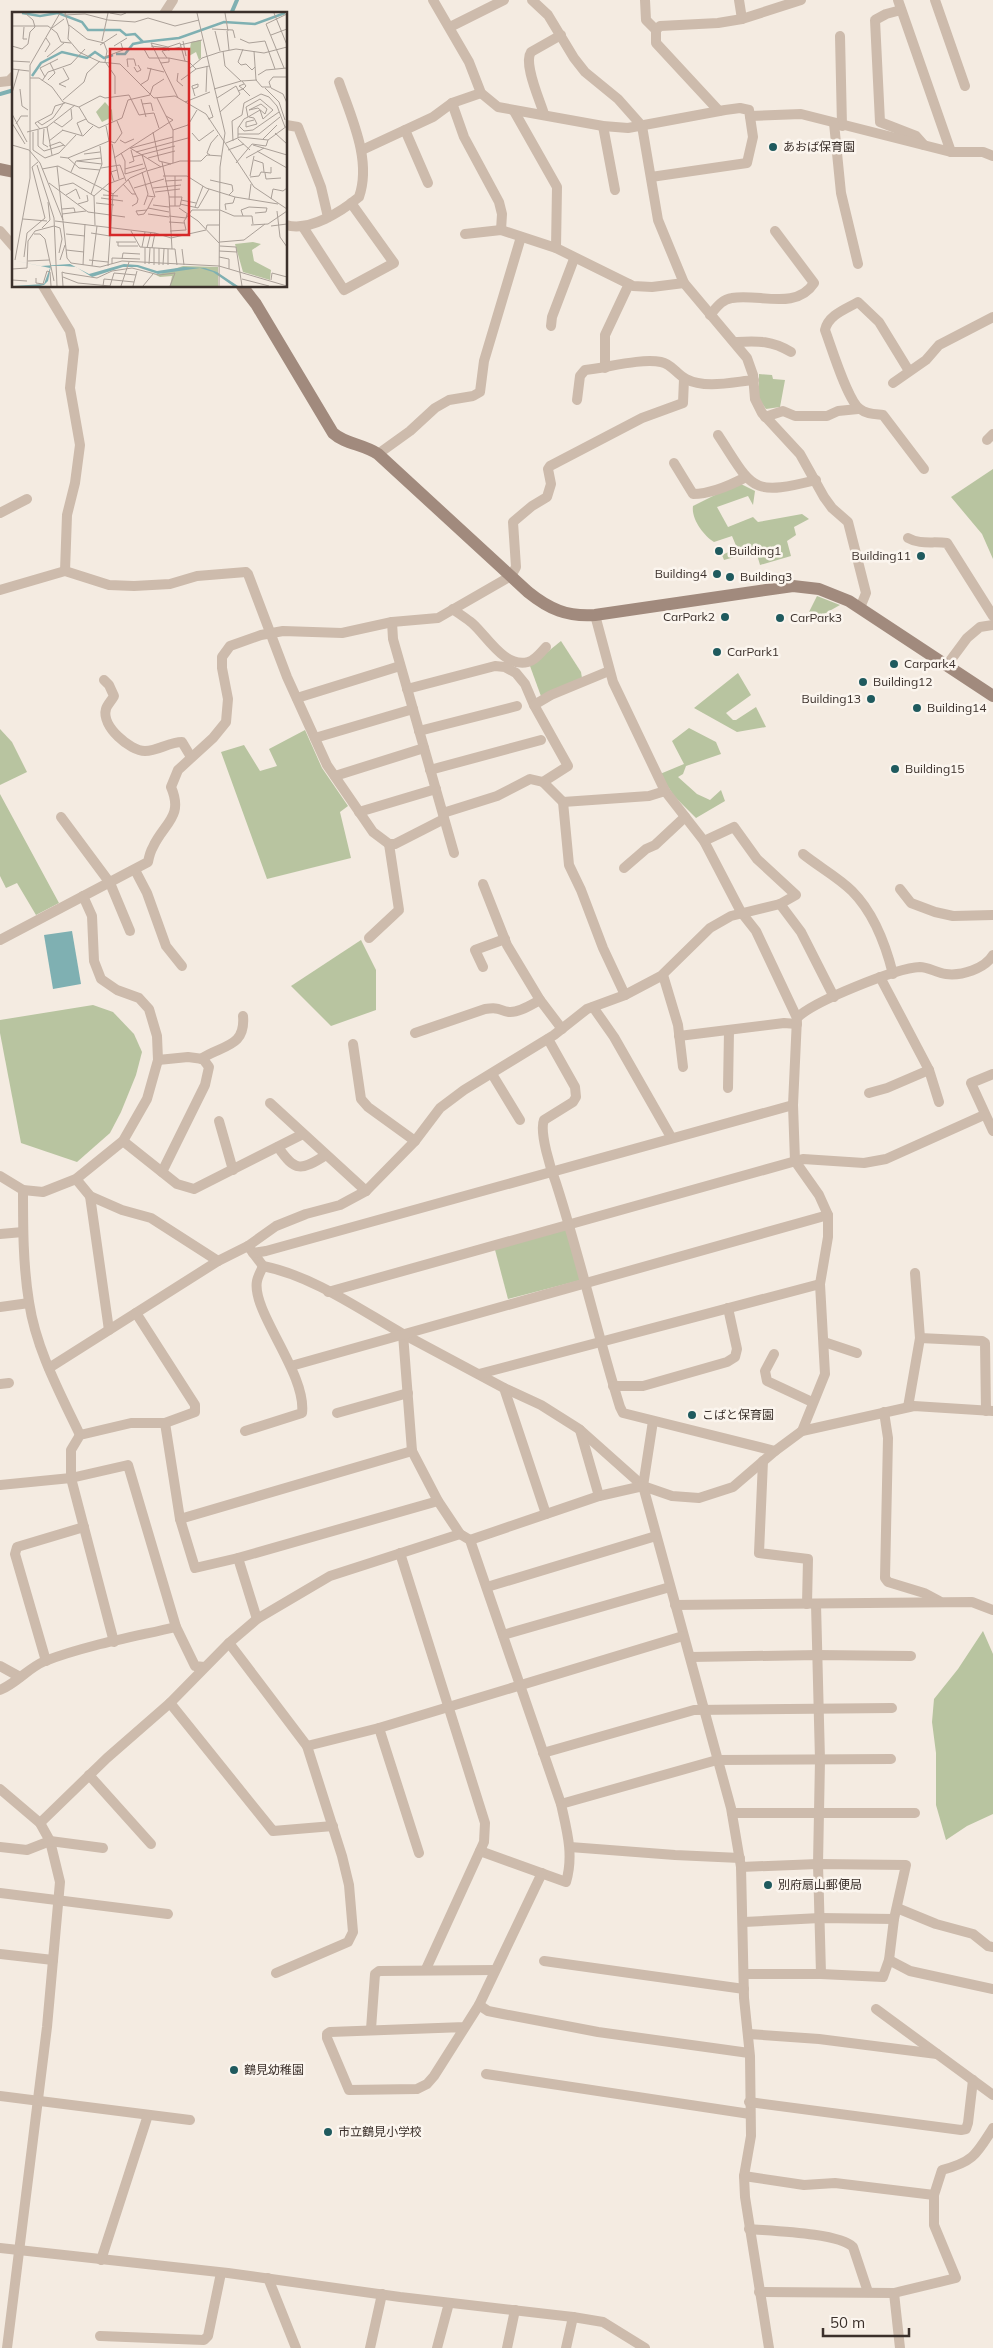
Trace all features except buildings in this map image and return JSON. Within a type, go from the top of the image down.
[{"type":"street","points":[[165,12],[172,0]]},
{"type":"street","points":[[433,0],[469,62],[481,94],[498,107],[603,126],[628,128],[719,111],[740,108],[749,110],[753,137],[746,163],[651,177]]},
{"type":"street","points":[[532,0],[548,15],[574,58],[585,72],[618,99],[642,126],[658,220],[684,283],[747,358],[754,380],[755,399],[765,417],[800,454],[832,508],[850,526],[866,593],[860,608]]},
{"type":"street","points":[[645,0],[646,20],[656,30]]},
{"type":"street","points":[[739,0],[742,19]]},
{"type":"street","points":[[719,111],[656,43],[654,36],[656,30],[660,26],[718,23],[742,19],[801,0]]},
{"type":"street","points":[[935,0],[965,86]]},
{"type":"street","points":[[450,27],[498,1]]},
{"type":"street","points":[[924,145],[916,136],[880,122],[875,20],[899,5],[951,152]]},
{"type":"street","points":[[544,114],[529,67],[529,56],[532,52],[561,35]]},
{"type":"street","points":[[840,36],[838,124],[841,193],[858,264]]},
{"type":"street","points":[[0,82],[9,81],[12,78]]},
{"type":"street","points":[[288,225],[303,227],[351,204],[359,197],[362,184],[362,150],[340,82]]},
{"type":"street","points":[[362,150],[434,117],[452,103],[481,94]]},
{"type":"street","points":[[452,103],[464,137],[499,202],[502,214],[501,230]]},
{"type":"street","points":[[514,111],[557,187],[556,248]]},
{"type":"street","points":[[750,116],[801,114],[951,152],[983,152],[993,156]]},
{"type":"street","points":[[288,125],[298,127],[321,187],[328,216]]},
{"type":"street","points":[[603,126],[615,190]]},
{"type":"street","points":[[405,130],[428,183]]},
{"type":"street","points":[[303,227],[344,290],[394,263],[351,204]]},
{"type":"street","points":[[465,234],[501,230],[556,248],[629,284],[652,287],[684,283]]},
{"type":"street","points":[[0,231],[12,245]]},
{"type":"street","points":[[710,315],[724,301],[732,298],[779,299],[801,295],[810,289],[814,283],[775,231]]},
{"type":"street","points":[[378,454],[410,431],[435,408],[449,400],[473,396],[480,392],[484,361],[521,237]]},
{"type":"street","points":[[551,326],[552,317],[574,258]]},
{"type":"street","points":[[605,368],[605,335],[629,284]]},
{"type":"street","points":[[44,288],[70,331],[74,350],[70,388],[80,445],[75,483],[67,516],[65,571]]},
{"type":"street","points":[[244,288],[256,304],[333,433],[342,440],[365,446],[378,454],[528,592],[551,609],[570,615],[595,615],[793,586],[827,591],[860,608],[993,696]]},
{"type":"street","points":[[858,409],[851,397],[825,330],[826,324],[834,316],[858,302],[879,322],[909,371]]},
{"type":"street","points":[[893,383],[926,360],[939,345],[993,317]]},
{"type":"street","points":[[735,342],[763,341],[777,344],[791,352]]},
{"type":"street","points":[[577,400],[580,376],[585,370],[661,362],[670,365],[684,379],[698,384],[754,380]]},
{"type":"street","points":[[0,940],[148,862],[153,846],[176,811],[177,799],[172,787],[178,770],[213,738],[226,722],[228,699],[222,668],[222,657],[225,651],[236,642],[271,633],[305,631],[342,633],[392,622],[438,618],[511,576],[516,567],[513,522],[532,506],[546,499],[550,484],[548,469],[550,466],[670,404],[682,403],[684,379]]},
{"type":"street","points":[[765,417],[783,411],[795,416],[827,416],[838,411],[858,409],[866,413],[883,415],[924,469]]},
{"type":"street","points":[[718,435],[746,477],[758,487],[790,487],[816,480]]},
{"type":"street","points":[[674,463],[692,494],[703,494],[730,485],[746,477]]},
{"type":"street","points":[[0,512],[27,499]]},
{"type":"street","points":[[908,538],[917,543],[933,540],[947,543],[993,616]]},
{"type":"street","points":[[0,590],[65,571],[108,585],[134,586],[170,584],[198,576],[246,572],[287,678],[327,765],[373,832],[389,844],[399,910],[369,938]]},
{"type":"street","points":[[453,609],[473,624],[502,654],[514,661],[528,662],[546,647]]},
{"type":"street","points":[[595,615],[613,682],[665,791],[704,841],[741,912],[765,946],[797,1021],[793,1105],[795,1161],[819,1194],[828,1215],[828,1236],[820,1284],[825,1374],[812,1402],[802,1432]]},
{"type":"street","points":[[392,622],[393,640],[454,853]]},
{"type":"street","points":[[947,665],[967,638],[980,627],[993,625]]},
{"type":"street","points":[[297,698],[400,666]]},
{"type":"street","points":[[407,689],[495,666],[505,667],[516,673],[568,766],[543,782]]},
{"type":"street","points":[[534,705],[551,695],[609,671]]},
{"type":"street","points":[[104,680],[109,685],[114,696],[106,709],[107,716],[117,735],[124,743],[137,750],[147,751],[182,742],[191,757]]},
{"type":"street","points":[[419,731],[517,706]]},
{"type":"street","points":[[315,738],[413,709]]},
{"type":"street","points":[[430,770],[541,740]]},
{"type":"street","points":[[335,776],[424,748]]},
{"type":"street","points":[[389,844],[400,842],[443,816],[497,796],[530,779],[543,782],[562,802],[569,865],[581,890],[603,948],[625,995]]},
{"type":"street","points":[[359,812],[436,789]]},
{"type":"street","points":[[562,802],[648,796],[665,791]]},
{"type":"street","points":[[61,817],[110,883],[130,931]]},
{"type":"street","points":[[624,868],[646,849],[655,845],[685,818]]},
{"type":"street","points":[[48,1368],[218,1261],[250,1249],[276,1226],[306,1214],[340,1205],[366,1191],[415,1141],[440,1108],[464,1090],[548,1039],[587,1010],[625,995],[663,975],[710,928],[741,912],[780,904],[796,896],[757,859],[734,827],[704,841]]},
{"type":"street","points":[[802,854],[852,891],[862,903],[887,949],[893,974]]},
{"type":"street","points":[[135,870],[147,893],[166,946],[182,966]]},
{"type":"street","points":[[483,884],[505,939],[540,1000],[562,1029]]},
{"type":"street","points":[[900,889],[911,903],[935,912],[953,916],[993,915]]},
{"type":"street","points":[[0,1176],[23,1190],[43,1192],[76,1179],[123,1141],[147,1099],[158,1060],[157,1036],[149,1009],[139,998],[117,990],[101,979],[94,961],[92,916],[84,896]]},
{"type":"street","points":[[780,904],[801,932],[834,997]]},
{"type":"street","points":[[483,967],[475,950],[505,939]]},
{"type":"street","points":[[797,1021],[802,1012],[880,977],[920,967],[947,974],[968,972],[990,960],[993,955]]},
{"type":"street","points":[[663,975],[678,1025],[683,1068]]},
{"type":"street","points":[[880,977],[929,1070],[939,1102]]},
{"type":"street","points":[[415,1033],[485,1009],[497,1007],[510,1012],[517,1011],[540,1000]]},
{"type":"street","points":[[593,1007],[614,1037],[671,1137]]},
{"type":"street","points":[[201,1059],[211,1052],[229,1046],[238,1039],[243,1031],[243,1016]]},
{"type":"street","points":[[679,1036],[797,1021]]},
{"type":"street","points":[[728,1088],[729,1031]]},
{"type":"street","points":[[548,1039],[575,1087],[576,1097],[573,1102],[544,1120],[542,1125],[552,1170],[586,1283],[600,1342],[623,1413],[774,1451]]},
{"type":"street","points":[[353,1044],[361,1099],[368,1107],[415,1141]]},
{"type":"street","points":[[158,1060],[188,1057],[201,1059],[209,1067],[205,1085],[162,1172]]},
{"type":"street","points":[[869,1093],[887,1088],[929,1070]]},
{"type":"street","points":[[492,1074],[520,1120]]},
{"type":"street","points":[[993,1074],[971,1083],[984,1115],[993,1131]]},
{"type":"street","points":[[270,1103],[366,1191]]},
{"type":"street","points":[[250,1249],[266,1251],[671,1137],[793,1105]]},
{"type":"street","points":[[328,1292],[803,1158],[864,1163],[886,1158],[984,1115]]},
{"type":"street","points":[[219,1121],[233,1170]]},
{"type":"street","points":[[123,1141],[177,1184],[194,1189],[303,1134]]},
{"type":"street","points":[[278,1147],[288,1162],[294,1166],[303,1167],[326,1155]]},
{"type":"street","points":[[76,1179],[90,1196],[122,1210],[151,1218],[218,1261]]},
{"type":"street","points":[[23,1190],[23,1232],[29,1303],[48,1368],[80,1435]]},
{"type":"street","points":[[90,1196],[90,1209],[109,1330]]},
{"type":"street","points":[[291,1366],[828,1215]]},
{"type":"street","points":[[0,1234],[23,1232]]},
{"type":"street","points":[[250,1249],[263,1266],[281,1270],[328,1292],[504,1388],[541,1405],[579,1429],[643,1486],[672,1496],[698,1498],[733,1487],[774,1451],[802,1432],[908,1407],[990,1411],[985,1343],[982,1340],[920,1338]]},
{"type":"street","points":[[245,1431],[302,1413],[303,1405],[291,1366],[261,1302],[257,1282],[263,1266]]},
{"type":"street","points":[[908,1407],[920,1338],[915,1273]]},
{"type":"street","points":[[479,1374],[820,1284]]},
{"type":"street","points":[[0,1307],[29,1303]]},
{"type":"street","points":[[614,1386],[643,1386],[728,1362],[735,1357],[737,1349],[728,1308]]},
{"type":"street","points":[[114,1642],[71,1478],[71,1450],[80,1435],[131,1423],[165,1423],[195,1412],[195,1405],[136,1313]]},
{"type":"street","points":[[403,1334],[412,1451],[438,1501],[460,1534],[470,1540],[561,1804],[570,1847],[571,1866],[566,1882],[480,1851]]},
{"type":"street","points":[[824,1342],[857,1353]]},
{"type":"street","points":[[774,1354],[765,1371],[767,1381],[812,1402]]},
{"type":"street","points":[[504,1388],[546,1514]]},
{"type":"street","points":[[337,1413],[408,1392]]},
{"type":"street","points":[[884,1412],[888,1438],[885,1578],[888,1582],[924,1593],[940,1602]]},
{"type":"street","points":[[653,1421],[643,1486],[705,1709],[732,1813],[741,1862],[744,1922],[744,1989],[750,2053],[751,2136],[744,2176],[749,2229],[769,2348]]},
{"type":"street","points":[[165,1423],[180,1519],[195,1568],[238,1558],[438,1501]]},
{"type":"street","points":[[579,1429],[599,1496]]},
{"type":"street","points":[[180,1519],[412,1451]]},
{"type":"street","points":[[763,1462],[759,1553],[808,1559],[818,1655],[820,1760],[818,1864],[821,1974]]},
{"type":"street","points":[[0,1485],[71,1478],[128,1465],[176,1627],[195,1666],[204,1667]]},
{"type":"street","points":[[470,1540],[599,1496],[643,1486]]},
{"type":"street","points":[[46,1661],[15,1554],[18,1547],[27,1543],[84,1527]]},
{"type":"street","points":[[40,1823],[89,1775],[170,1703],[229,1643],[257,1619],[330,1576],[460,1534]]},
{"type":"street","points":[[487,1587],[656,1536]]},
{"type":"street","points":[[400,1553],[450,1706],[484,1823],[484,1842],[426,1969]]},
{"type":"street","points":[[238,1558],[257,1619]]},
{"type":"street","points":[[502,1635],[670,1587]]},
{"type":"street","points":[[675,1605],[972,1602],[993,1610]]},
{"type":"street","points":[[0,1690],[12,1685],[20,1677],[46,1661],[176,1627]]},
{"type":"street","points":[[307,1746],[379,1728],[684,1636]]},
{"type":"street","points":[[229,1643],[307,1746],[333,1826],[348,1885],[352,1937],[348,1942],[276,1973]]},
{"type":"street","points":[[691,1657],[910,1656]]},
{"type":"street","points":[[0,1666],[20,1677]]},
{"type":"street","points":[[170,1703],[273,1831],[333,1826]]},
{"type":"street","points":[[543,1752],[694,1710],[892,1708]]},
{"type":"street","points":[[379,1728],[419,1853]]},
{"type":"street","points":[[561,1804],[718,1760],[891,1759]]},
{"type":"street","points":[[89,1775],[151,1844]]},
{"type":"street","points":[[0,1789],[40,1823],[50,1842],[60,1882],[37,2101],[7,2348]]},
{"type":"street","points":[[732,1813],[915,1813]]},
{"type":"street","points":[[0,1847],[27,1850],[50,1842],[103,1848]]},
{"type":"street","points":[[570,1847],[741,1862],[906,1865],[894,1919],[889,1960],[883,1977],[821,1974],[744,1974]]},
{"type":"street","points":[[465,2027],[330,2032],[327,2034],[349,2090],[417,2089],[427,2084],[465,2027],[479,2005],[542,1873]]},
{"type":"street","points":[[0,1893],[168,1914]]},
{"type":"street","points":[[897,1908],[936,1924],[973,1934],[993,1947]]},
{"type":"street","points":[[744,1922],[820,1918],[894,1919]]},
{"type":"street","points":[[0,1954],[53,1960]]},
{"type":"street","points":[[889,1960],[910,1972],[993,1988]]},
{"type":"street","points":[[544,1961],[744,1989]]},
{"type":"street","points":[[371,2030],[375,1974],[379,1971],[426,1969],[495,1970]]},
{"type":"street","points":[[479,2005],[488,2011],[598,2032],[750,2053]]},
{"type":"street","points":[[876,2009],[993,2095]]},
{"type":"street","points":[[748,2034],[819,2039],[937,2054]]},
{"type":"street","points":[[486,2074],[750,2114]]},
{"type":"street","points":[[750,2102],[961,2130],[966,2129],[968,2123],[973,2080]]},
{"type":"street","points":[[0,2096],[190,2120]]},
{"type":"street","points":[[101,2260],[148,2115]]},
{"type":"street","points":[[760,2292],[894,2293],[956,2278],[934,2224],[934,2195],[942,2170],[960,2165],[976,2155],[993,2128]]},
{"type":"street","points":[[744,2176],[804,2185],[835,2183],[934,2195]]},
{"type":"street","points":[[749,2229],[811,2235],[848,2242],[854,2247],[868,2292]]},
{"type":"street","points":[[0,2248],[221,2272],[449,2303],[573,2317],[603,2322],[630,2344],[645,2348]]},
{"type":"street","points":[[100,2336],[204,2340],[208,2336],[221,2272]]},
{"type":"street","points":[[268,2278],[296,2348]]},
{"type":"street","points":[[894,2293],[900,2348]]},
{"type":"street","points":[[370,2348],[382,2294]]},
{"type":"street","points":[[437,2348],[449,2303]]},
{"type":"street","points":[[507,2348],[515,2310]]},
{"type":"street","points":[[566,2348],[573,2317]]},
{"type":"green space","points":[[759,374],[772,375],[773,379],[785,380],[780,407],[766,409],[759,399]]},
{"type":"green space","points":[[993,469],[993,559],[982,534],[951,497]]},
{"type":"green space","points":[[739,483],[755,491],[753,505],[748,496],[717,507],[728,527],[753,517],[758,522],[802,514],[809,519],[794,527],[796,535],[787,541],[791,556],[760,565],[756,551],[724,560],[722,555],[737,548],[732,536],[714,542],[699,527],[694,516],[693,506]]},
{"type":"green space","points":[[817,596],[840,605],[817,618],[809,612]]},
{"type":"green space","points":[[561,641],[581,672],[582,678],[542,699],[530,666]]},
{"type":"green space","points":[[738,673],[751,695],[726,713],[733,720],[736,720],[756,707],[766,727],[737,732],[694,708]]},
{"type":"green space","points":[[689,728],[716,742],[721,754],[686,766],[683,774],[678,777],[697,794],[710,800],[721,790],[725,801],[696,818],[674,796],[660,774],[684,764],[672,741]]},
{"type":"green space","points":[[0,729],[12,742],[27,772],[0,785]]},
{"type":"green space","points":[[305,730],[322,768],[348,806],[340,812],[351,858],[267,879],[221,752],[244,745],[260,771],[277,766],[269,749]]},
{"type":"green space","points":[[0,794],[59,903],[36,915],[17,883],[6,888],[0,876]]},
{"type":"green space","points":[[361,940],[376,970],[376,1010],[331,1026],[291,986]]},
{"type":"green space","points":[[93,1005],[113,1012],[134,1034],[142,1052],[136,1075],[110,1133],[77,1162],[21,1143],[0,1033],[0,1020]]},
{"type":"green space","points":[[567,1227],[581,1280],[508,1299],[494,1246]]},
{"type":"green space","points":[[983,1631],[993,1654],[993,1814],[967,1826],[946,1840],[936,1805],[936,1753],[932,1722],[934,1699],[958,1669]]},
{"type":"water","points":[[72,931],[81,984],[53,989],[44,935]]},
{"type":"waterway","points":[[232,12],[237,0]]},
{"type":"waterway","points":[[0,94],[12,91]]},
{"type":"place","name":"あおば保育園","points":[[773,147]]},
{"type":"place","name":"Building1","points":[[719,551]]},
{"type":"place","name":"Building11","points":[[921,556]]},
{"type":"place","name":"Building4","points":[[717,574]]},
{"type":"place","name":"Building3","points":[[730,577]]},
{"type":"place","name":"CarPark2","points":[[725,617]]},
{"type":"place","name":"CarPark3","points":[[780,618]]},
{"type":"place","name":"CarPark1","points":[[717,652]]},
{"type":"place","name":"Carpark4","points":[[894,664]]},
{"type":"place","name":"Building12","points":[[863,682]]},
{"type":"place","name":"Building13","points":[[871,699]]},
{"type":"place","name":"Building14","points":[[917,708]]},
{"type":"place","name":"Building15","points":[[895,769]]},
{"type":"place","name":"こばと保育園","points":[[692,1415]]},
{"type":"place","name":"別府扇山郵便局","points":[[768,1885]]},
{"type":"place","name":"鶴見幼稚園","points":[[234,2070]]},
{"type":"place","name":"市立鶴見小学校","points":[[328,2132]]}]
